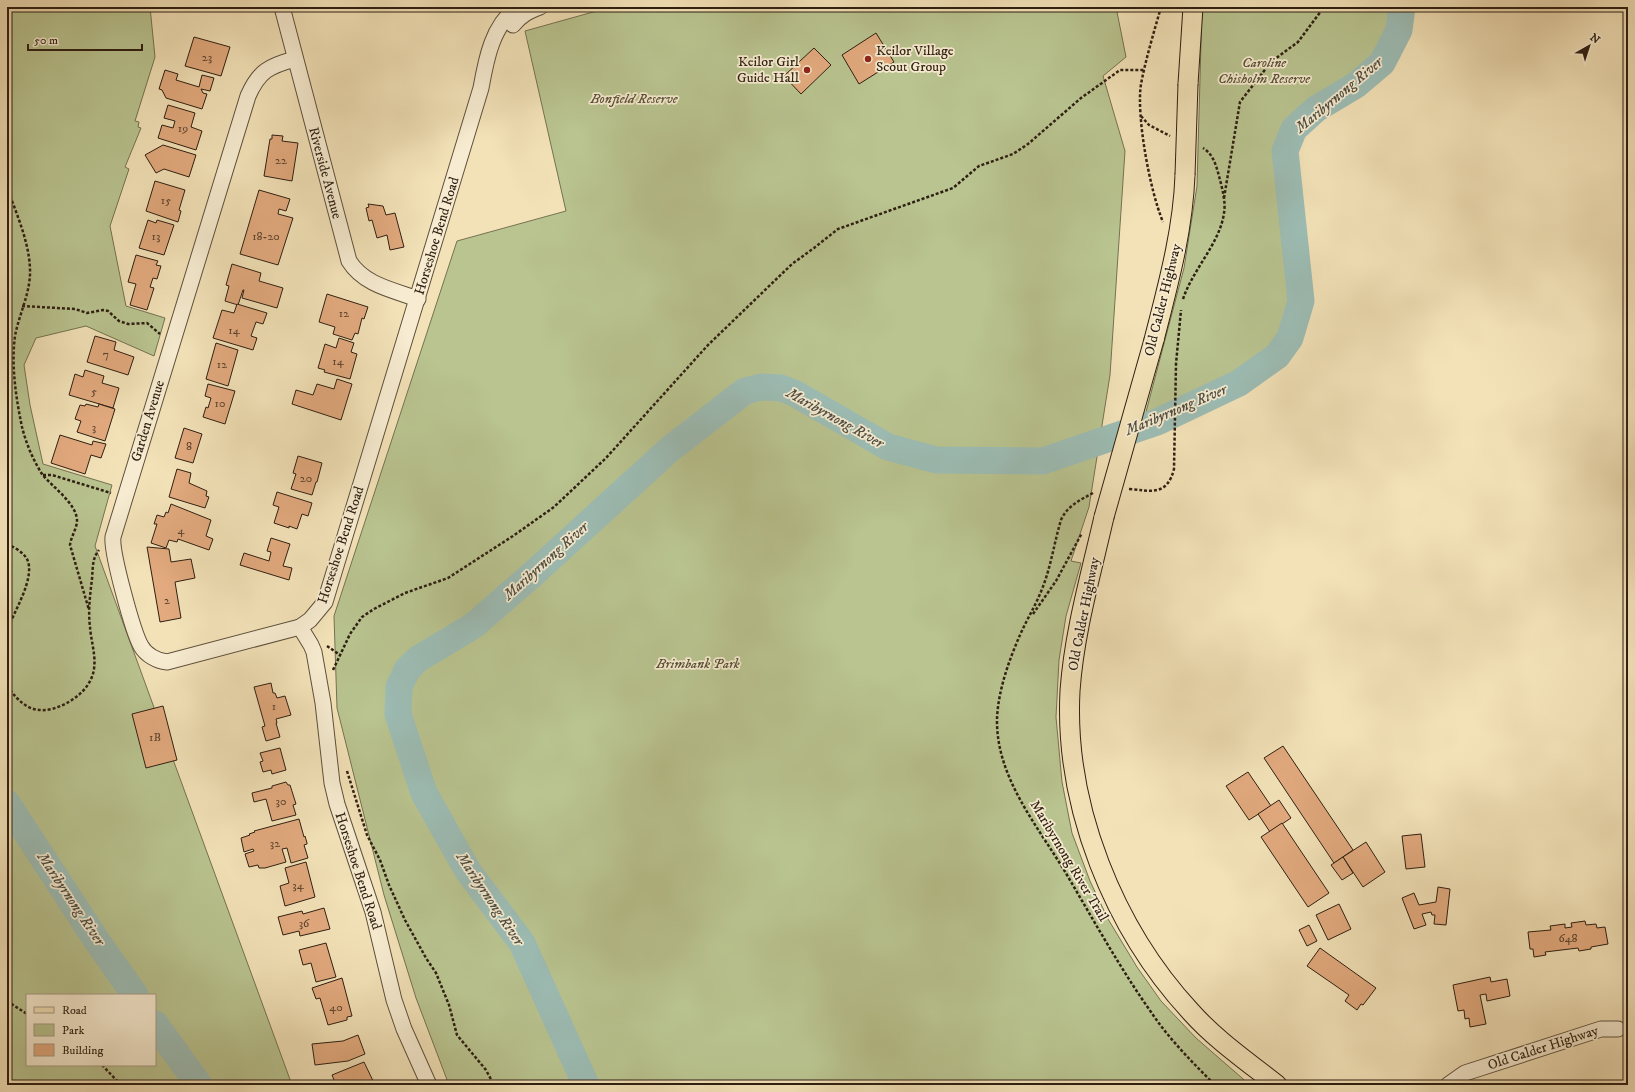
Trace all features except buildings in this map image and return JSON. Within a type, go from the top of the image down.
[{"type":"main road","name":"Old Calder Highway","points":[[1186,7],[1188,84]]},
{"type":"main road","name":"Old Calder Highway","points":[[1193,7],[1188,84],[1184,200],[1178,244],[1169,286],[1104,517],[1077,636],[1070,691],[1070,722],[1076,780],[1090,834],[1108,884],[1136,940],[1149,960],[1192,1013],[1222,1042],[1277,1085]]},
{"type":"street","name":"Riverside Avenue","points":[[282,7],[349,261],[356,271],[368,280],[418,299]]},
{"type":"street","points":[[513,10],[528,12],[540,7]]},
{"type":"street","name":"Horseshoe Bend Road","points":[[428,1085],[404,1029],[394,1000],[373,912],[337,804],[329,762],[323,703],[314,652],[300,627],[318,612],[325,602],[482,88],[486,63],[494,38],[513,10]]},
{"type":"street","name":"Garden Avenue","points":[[295,59],[275,64],[268,68],[253,84],[248,96],[112,542],[135,632],[142,647],[155,659],[167,662],[300,627]]},
{"type":"street","name":"Old Calder Highway","points":[[1448,1085],[1465,1073],[1601,1029],[1618,1029]]},
{"type":"path","points":[[1161,7],[1141,85],[1141,116],[1146,156],[1157,208],[1165,228]]},
{"type":"path","points":[[1224,203],[1240,102],[1271,62],[1298,42],[1324,7]]},
{"type":"path","points":[[333,672],[350,634],[362,618],[374,609],[405,593],[448,578],[513,536],[554,506],[606,458],[708,345],[792,264],[838,230],[953,188],[979,166],[1013,154],[1028,144],[1081,98],[1120,70],[1144,70]]},
{"type":"path","points":[[7,187],[19,221],[29,264],[29,285],[22,306],[16,335],[13,368],[22,427],[35,461],[43,475],[72,507],[77,522],[71,537],[70,545],[89,610]]},
{"type":"path","points":[[22,306],[75,309],[87,313],[103,310],[108,311],[119,321],[128,324],[146,323],[163,336]]},
{"type":"path","points":[[1174,469],[1176,364]]},
{"type":"path","points":[[43,475],[52,475],[114,494]]},
{"type":"path","name":"Maribyrnong River Trail","points":[[1084,528],[1056,580],[1029,619],[1014,651],[1000,695],[997,718],[1000,750],[1009,779],[1103,938],[1151,1013],[1174,1042],[1214,1085]]},
{"type":"path","points":[[7,686],[24,705],[34,709],[48,710],[62,706],[73,700],[84,690],[92,679],[94,669],[94,653],[89,610],[94,557],[102,546],[112,542]]},
{"type":"path","points":[[7,544],[17,549],[26,557],[30,566],[28,578],[7,630]]},
{"type":"path","points":[[346,766],[367,835],[380,860],[389,885],[405,920],[436,973],[449,1005],[458,1035],[486,1070],[494,1085]]},
{"type":"path","points":[[7,1001],[26,1013]]},
{"type":"path","points":[[103,1066],[121,1085]]},
{"type":"path","points":[[7,1073],[12,1085]]},
{"type":"green space","points":[[7,7],[150,7],[155,57],[135,121],[139,122],[138,127],[141,128],[125,167],[129,169],[110,226],[126,306],[165,318],[154,356],[86,326],[36,338],[24,365],[30,405],[43,464],[112,485],[95,546],[292,1085],[7,1085]]},
{"type":"green space","name":"Brimbank Park","points":[[611,7],[1116,7],[1126,57],[1103,76],[1125,151],[1110,375],[1089,507],[1071,561],[1081,563],[1066,616],[1059,660],[1056,717],[1062,782],[1072,833],[1090,881],[1108,919],[1137,967],[1161,1001],[1196,1038],[1250,1085],[449,1085],[416,998],[384,895],[337,708],[334,616],[457,241],[566,211],[525,31]]},
{"type":"green space","name":"Caroline Chisholm Reserve","points":[[1202,7],[1402,7],[1399,30],[1382,63],[1356,85],[1316,109],[1294,129],[1285,151],[1301,301],[1290,338],[1277,356],[1239,383],[1157,422],[1142,427],[1184,268],[1197,186]]},
{"type":"waterway","name":"Maribyrnong River","points":[[586,1085],[522,943],[468,871],[424,793],[398,714],[399,687],[407,670],[418,659],[473,626],[534,573],[670,449],[745,391],[761,387],[781,388],[794,393],[888,447],[936,460],[1043,461],[1157,422],[1239,383],[1277,356],[1290,338],[1301,301],[1285,151],[1294,129],[1316,109],[1356,85],[1382,63],[1399,30],[1402,7]]},
{"type":"waterway","name":"Maribyrnong River","points":[[7,803],[95,938],[134,994]]},
{"type":"waterway","name":"Maribyrnong River","points":[[156,1025],[199,1085]]},
{"type":"place","name":"Keilor Village Scout Group","points":[[868,59]]},
{"type":"place","name":"Keilor Girl Guide Hall","points":[[807,70]]},
{"type":"park label","name":"Bonfield Reserve","points":[[634,99]]}]
